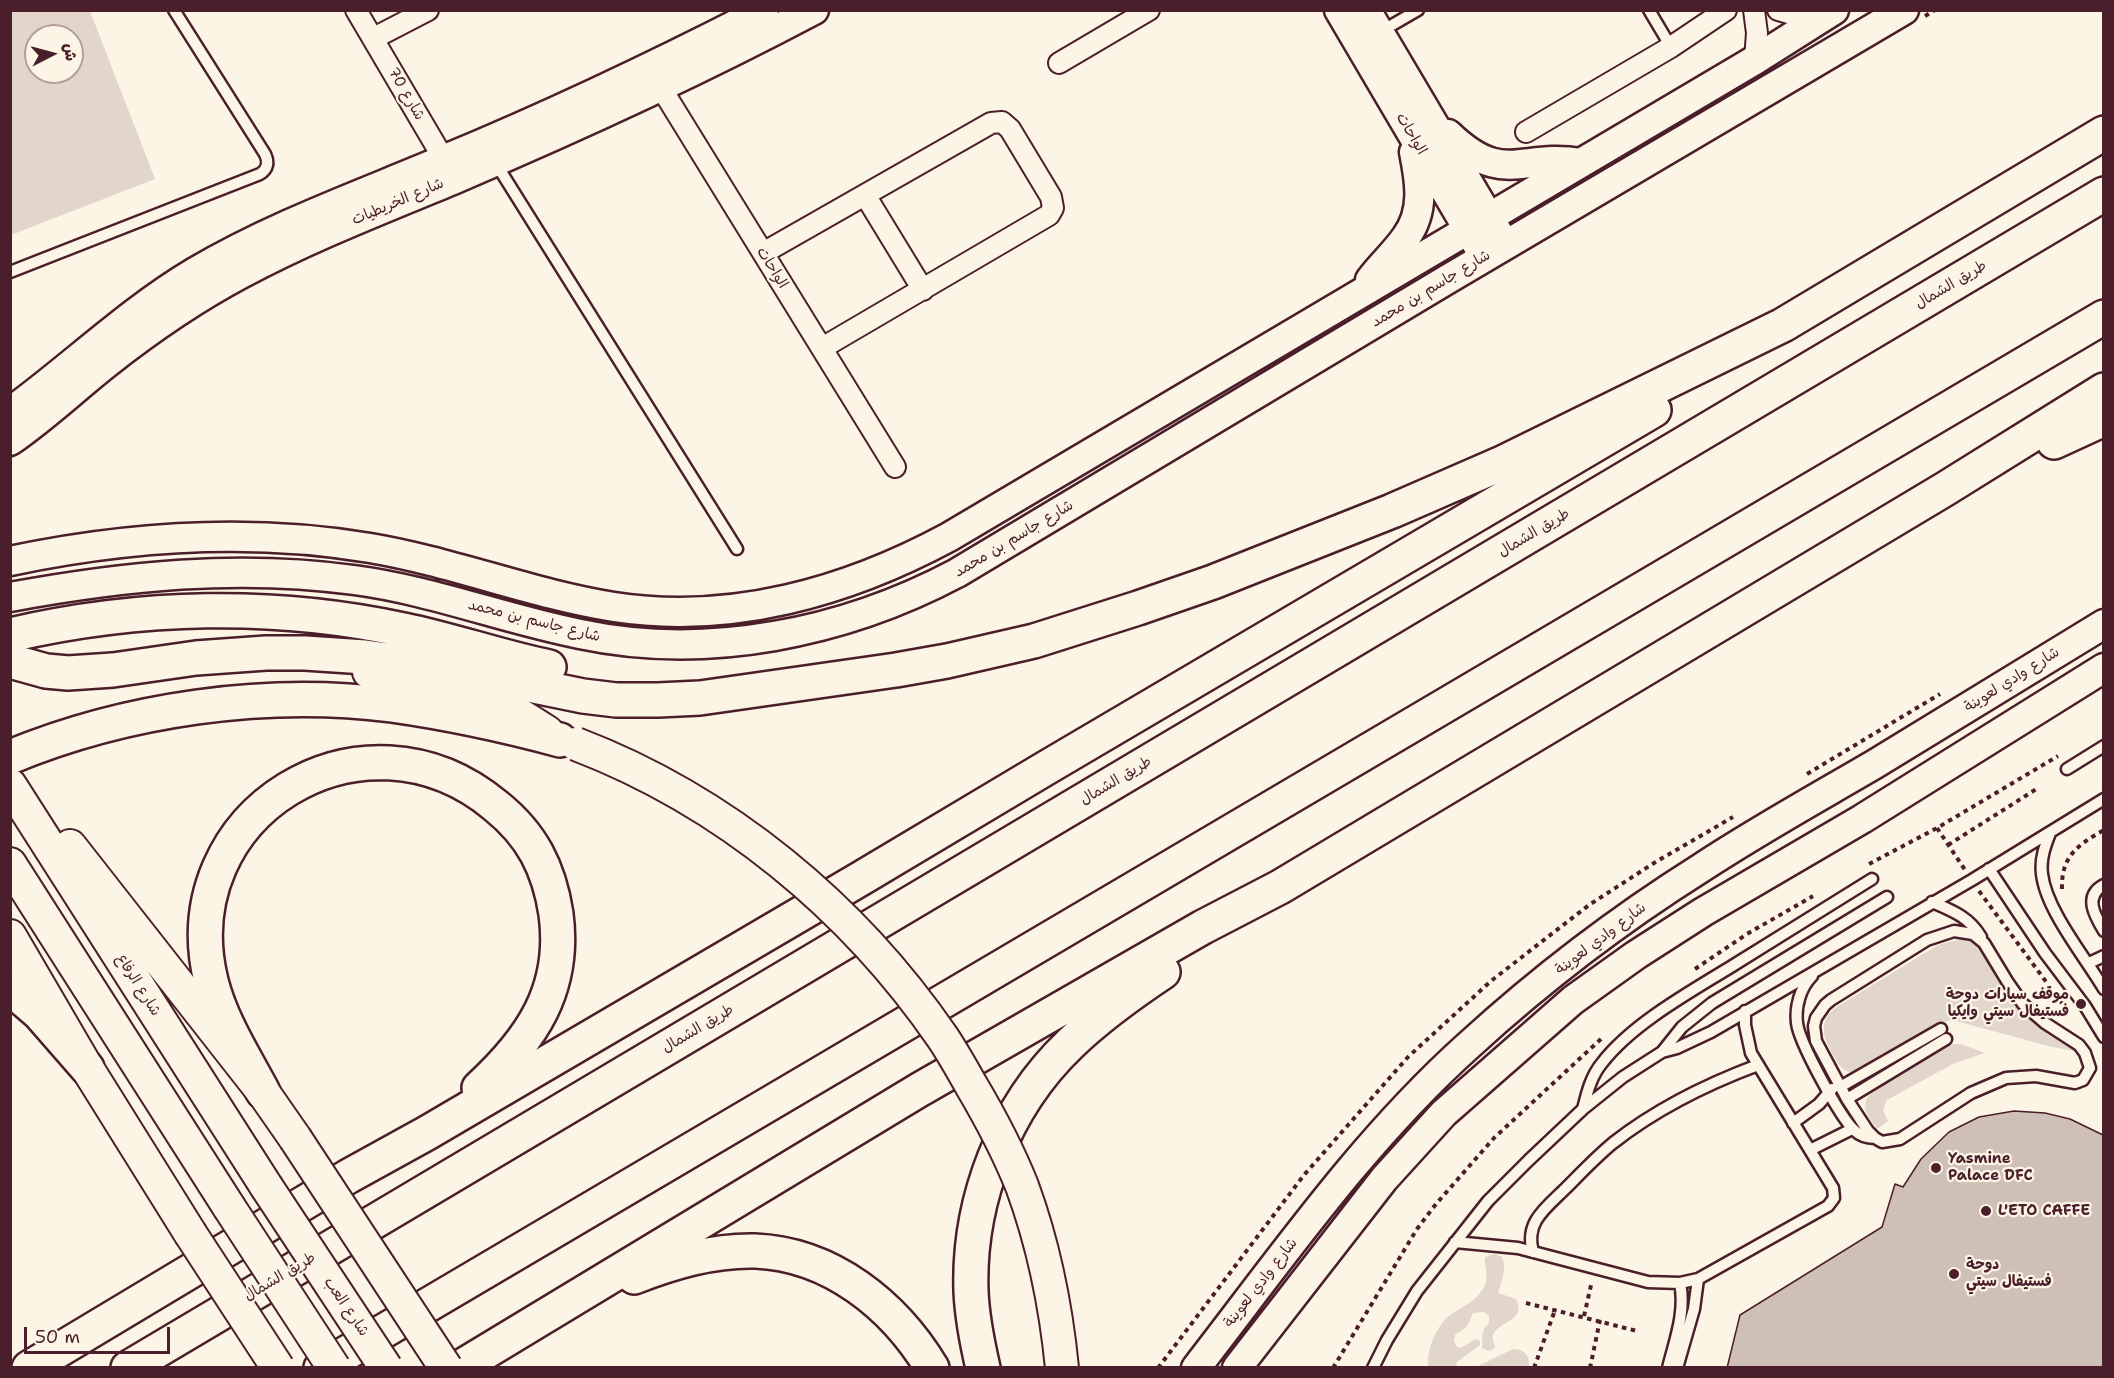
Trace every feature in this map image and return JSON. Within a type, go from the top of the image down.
[{"type":"highway","points":[[10,661],[46,671],[68,673],[113,670],[196,658],[266,661],[304,653],[376,658],[446,668],[552,690],[616,700],[658,700],[700,698],[896,670],[1007,647],[1065,632],[1213,582],[1456,485],[1783,325],[2103,133]]},
{"type":"highway","name":"طريق الشمال","points":[[128,1368],[2103,194]]},
{"type":"highway","points":[[321,1368],[2103,317]]},
{"type":"highway","points":[[29,1365],[860,879],[1699,383],[1783,325]]},
{"type":"highway","points":[[459,1368],[919,1090],[1203,927],[1280,887],[1945,489],[2103,390]]},
{"type":"highway","points":[[1945,489],[2045,447],[2103,419]]},
{"type":"highway","points":[[10,635],[87,620],[142,614],[250,611],[336,618],[404,630],[524,662],[601,676],[648,682],[775,687]]},
{"type":"highway","points":[[10,757],[30,748],[163,712],[230,704],[290,701],[344,702],[400,707],[495,723],[568,742]]},
{"type":"highway","points":[[263,1092],[222,1014],[211,980],[206,918],[212,890],[224,860],[240,833],[260,809],[283,792],[329,769],[374,762],[399,763],[427,769],[455,779],[486,797],[531,841],[544,867],[554,897],[558,930],[551,986],[541,1012],[527,1038],[502,1067],[427,1133]]},
{"type":"highway","points":[[983,1368],[971,1292],[976,1221],[983,1190],[999,1147],[1020,1108],[1040,1078],[1068,1045],[1098,1019],[1133,992],[1210,940],[1280,887]]},
{"type":"highway","points":[[10,988],[39,1013],[87,1068]]},
{"type":"highway","points":[[549,1312],[678,1261],[728,1252],[755,1251],[782,1255],[828,1270],[851,1282],[874,1298],[897,1319],[932,1368]]},
{"type":"main road","name":"شارع الخريطيات","points":[[10,412],[123,320],[195,272],[271,233],[450,169],[495,161],[655,77],[764,10]]},
{"type":"main road","name":"شارع الخريطيات","points":[[10,441],[136,340],[212,291],[283,252],[450,169],[655,77],[814,10]]},
{"type":"main road","name":"الواحات","points":[[1339,10],[1420,125],[1495,251]]},
{"type":"main road","name":"شارع جاسم بن محمد","points":[[10,597],[139,577],[214,573],[281,573],[392,586],[583,635],[658,644],[715,643],[783,633],[860,615],[904,599],[957,573],[1495,251],[1914,14]]},
{"type":"main road","name":"شارع جاسم بن محمد","points":[[10,561],[49,553],[147,540],[230,536],[266,537],[381,550],[435,561],[561,596],[613,606],[672,611],[714,610],[769,603],[839,586],[921,552],[1479,224],[1825,16]]},
{"type":"main road","name":"الواحات","points":[[1373,21],[1420,125]]},
{"type":"main road","points":[[1360,294],[1377,269],[1406,238],[1418,214],[1420,125],[1486,162],[1509,166],[1556,160],[1581,163]]},
{"type":"main road","name":"شارع وادي لعوينة","points":[[1196,1368],[1365,1153],[1422,1089],[1468,1045],[1524,998],[1621,922],[1701,867],[1948,720],[2103,624]]},
{"type":"main road","points":[[10,676],[49,687],[88,688],[190,675],[266,661],[407,679],[495,703],[568,742],[632,768],[737,829],[786,866],[844,919],[902,982],[944,1039],[982,1103],[1022,1186],[1052,1297],[1062,1368]]},
{"type":"main road","points":[[1237,1368],[1392,1170],[1444,1113],[1573,1000],[1636,955],[1694,918],[1862,819],[2103,668]]},
{"type":"main road","points":[[18,795],[64,838],[263,1092],[446,1368]]},
{"type":"main road","name":"شارع الرفاع","points":[[18,795],[266,1186]]},
{"type":"main road","points":[[10,864],[334,1368]]},
{"type":"main road","points":[[10,936],[87,1068],[278,1368]]},
{"type":"main road","name":"شارع العب","points":[[266,1186],[386,1368]]},
{"type":"street","name":"شارع 70","points":[[356,10],[450,169]]},
{"type":"street","points":[[374,38],[428,10]]},
{"type":"street","points":[[1059,63],[1149,10]]},
{"type":"street","points":[[1526,132],[1671,47],[1726,10]]},
{"type":"street","points":[[1754,10],[1757,33],[1755,60]]},
{"type":"street","points":[[1778,10],[1825,16]]},
{"type":"street","name":"الواحات","points":[[655,77],[896,467]]},
{"type":"street","points":[[763,253],[991,123],[1002,122],[1010,129],[1051,197],[1053,208],[1046,218],[822,348]]},
{"type":"street","points":[[866,195],[923,290]]},
{"type":"lane","points":[[10,273],[260,174],[267,168],[265,154],[174,10]]},
{"type":"lane","points":[[1373,21],[1418,10]]},
{"type":"lane","points":[[1649,10],[1671,47]]},
{"type":"lane","points":[[495,161],[738,549]]},
{"type":"lane","points":[[2067,769],[2103,746]]},
{"type":"lane","points":[[1373,1368],[1417,1291],[1488,1201],[1583,1109],[1623,1077],[1662,1052],[1695,1040],[1816,971],[2050,833],[2103,799]]},
{"type":"lane","points":[[2050,833],[2043,854],[2044,887],[2103,989]]},
{"type":"lane","points":[[1989,869],[2045,953],[2085,1006],[2103,1037]]},
{"type":"lane","points":[[1583,1109],[1592,1079],[1600,1065],[1615,1048],[1649,1020],[1688,992],[1872,879]]},
{"type":"lane","points":[[2103,885],[2098,888],[2091,901],[2092,909],[2103,931]]},
{"type":"lane","points":[[1662,1052],[1682,1027],[1712,1003],[1887,897]]},
{"type":"lane","points":[[1932,902],[1961,915],[1976,929],[2023,1004],[2045,1023],[2079,1045],[2090,1062],[2088,1074],[2083,1080],[2075,1083],[2036,1076],[2007,1078],[1971,1093],[1900,1139],[1882,1142],[1868,1131],[1847,1100],[1819,1048],[1814,1034],[1816,1018],[1825,1005],[1927,940],[1943,933],[1962,932],[1973,934],[1984,943]]},
{"type":"lane","points":[[2089,963],[2103,956]]},
{"type":"lane","points":[[1816,971],[1802,990],[1796,1012],[1804,1046],[1852,1129],[1863,1136],[1875,1138]]},
{"type":"lane","points":[[1455,1242],[1498,1245],[1648,1282],[1680,1283],[1698,1279],[1832,1203],[1833,1188],[1751,1053],[1745,1011]]},
{"type":"lane","points":[[1793,1123],[1819,1104],[1839,1084],[1943,1034],[1847,1100]]},
{"type":"lane","points":[[1533,1252],[1530,1240],[1531,1231],[1542,1212],[1613,1143],[1676,1103],[1736,1072],[1758,1065]]},
{"type":"lane","points":[[1810,1150],[1852,1129]]},
{"type":"lane","points":[[1677,1368],[1694,1309],[1698,1279]]},
{"type":"lane","points":[[1668,1368],[1680,1318],[1682,1299],[1680,1283]]},
{"type":"path","points":[[1914,14],[1935,10]]},
{"type":"path","points":[[1948,845],[2038,788]]},
{"type":"path","points":[[2062,890],[2065,862],[2072,853],[2103,830]]},
{"type":"path","points":[[2103,1088],[2103,1106]]},
{"type":"path","points":[[1584,1316],[1594,1268]]},
{"type":"path","points":[[1526,1303],[1636,1331]]},
{"type":"path","points":[[1534,1368],[1555,1310]]},
{"type":"path","points":[[1590,1368],[1600,1320]]},
{"type":"shaded area","points":[[11,10],[90,11],[155,179],[11,235]]},
{"type":"shaded area","points":[[1969,939],[1978,944],[2007,993],[2028,1018],[2057,1039],[2077,1048],[2074,1051],[2052,1047],[1952,1020],[1940,1023],[1859,1072],[1849,1072],[1842,1068],[1825,1038],[1825,1021],[1832,1011],[1938,945]]},
{"type":"shaded area","points":[[1948,1044],[1961,1044],[1985,1053],[1953,1064],[1887,1100],[1883,1110],[1888,1121],[1877,1129],[1865,1109],[1869,1095],[1938,1048]]},
{"type":"shaded area","points":[[1494,1254],[1502,1257],[1504,1266],[1498,1293],[1516,1299],[1518,1311],[1516,1316],[1497,1329],[1493,1335],[1495,1348],[1489,1351],[1482,1348],[1483,1332],[1489,1323],[1489,1315],[1483,1312],[1473,1313],[1468,1324],[1455,1335],[1454,1340],[1456,1346],[1460,1348],[1476,1339],[1480,1341],[1480,1345],[1457,1362],[1456,1365],[1460,1367],[1428,1367],[1436,1333],[1449,1316],[1474,1300],[1482,1291],[1487,1279],[1485,1257]]},
{"type":"shaded area","points":[[1513,1349],[1521,1350],[1526,1354],[1529,1367],[1476,1367]]},
{"type":"building","name":"دوحة فستيفال سيتي","points":[[2014,1111],[2045,1113],[2070,1119],[2103,1135],[2103,1368],[1727,1368],[1740,1315],[1882,1227],[1895,1184],[1903,1187],[1921,1159],[1949,1132],[1979,1117]]},
{"type":"place","name":"موقف سيارات دوحة فستيفال سيتي وايكيا","points":[[2081,1004]]},
{"type":"place","name":"Yasmine Palace DFC","points":[[1936,1168]]},
{"type":"place","name":"L'ETO CAFFE","points":[[1986,1211]]},
{"type":"place","name":"دوحة فستيفال سيتي","points":[[1954,1274]]}]
